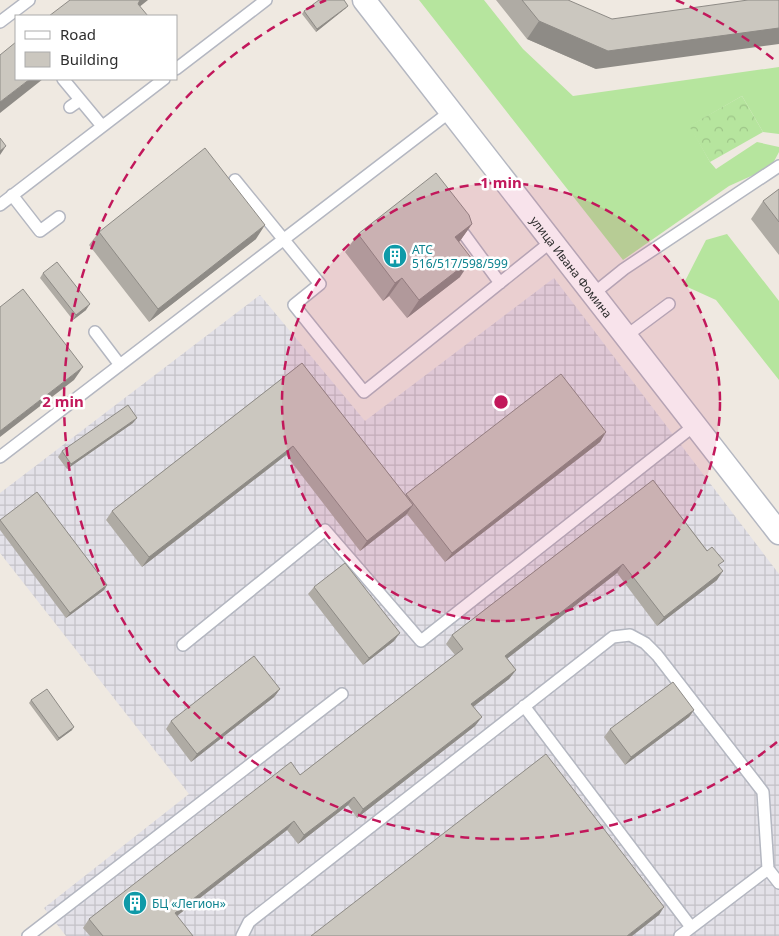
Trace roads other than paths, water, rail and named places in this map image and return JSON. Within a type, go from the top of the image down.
[{"type":"street","name":"улица Ивана Фомина","points":[[364,0],[779,533]]},
{"type":"lane","points":[[16,15],[29,0]]},
{"type":"lane","points":[[178,67],[259,2]]},
{"type":"lane","points":[[0,22],[14,17]]},
{"type":"lane","points":[[64,80],[102,126]]},
{"type":"lane","points":[[0,205],[163,80]]},
{"type":"lane","points":[[70,107],[80,100]]},
{"type":"lane","points":[[0,457],[284,239],[369,166],[451,112]]},
{"type":"lane","points":[[592,294],[624,269],[779,166]]},
{"type":"lane","points":[[235,180],[320,284],[294,305],[364,392],[552,241]]},
{"type":"lane","points":[[12,195],[40,231],[59,216]]},
{"type":"lane","points":[[464,234],[500,283]]},
{"type":"lane","points":[[626,336],[669,304]]},
{"type":"lane","points":[[95,332],[120,365]]},
{"type":"lane","points":[[182,645],[325,530],[421,641],[695,424]]},
{"type":"lane","points":[[242,936],[249,922],[524,706],[613,637],[630,635],[645,643],[657,656],[763,792],[768,869],[779,883]]},
{"type":"lane","points":[[28,936],[342,694]]},
{"type":"lane","points":[[524,706],[691,927]]},
{"type":"lane","points":[[680,936],[768,869]]},
{"type":"place","name":"АТС 516/517/598/599","points":[[395,256]]},
{"type":"place","name":"БЦ «Легион»","points":[[135,903]]}]
